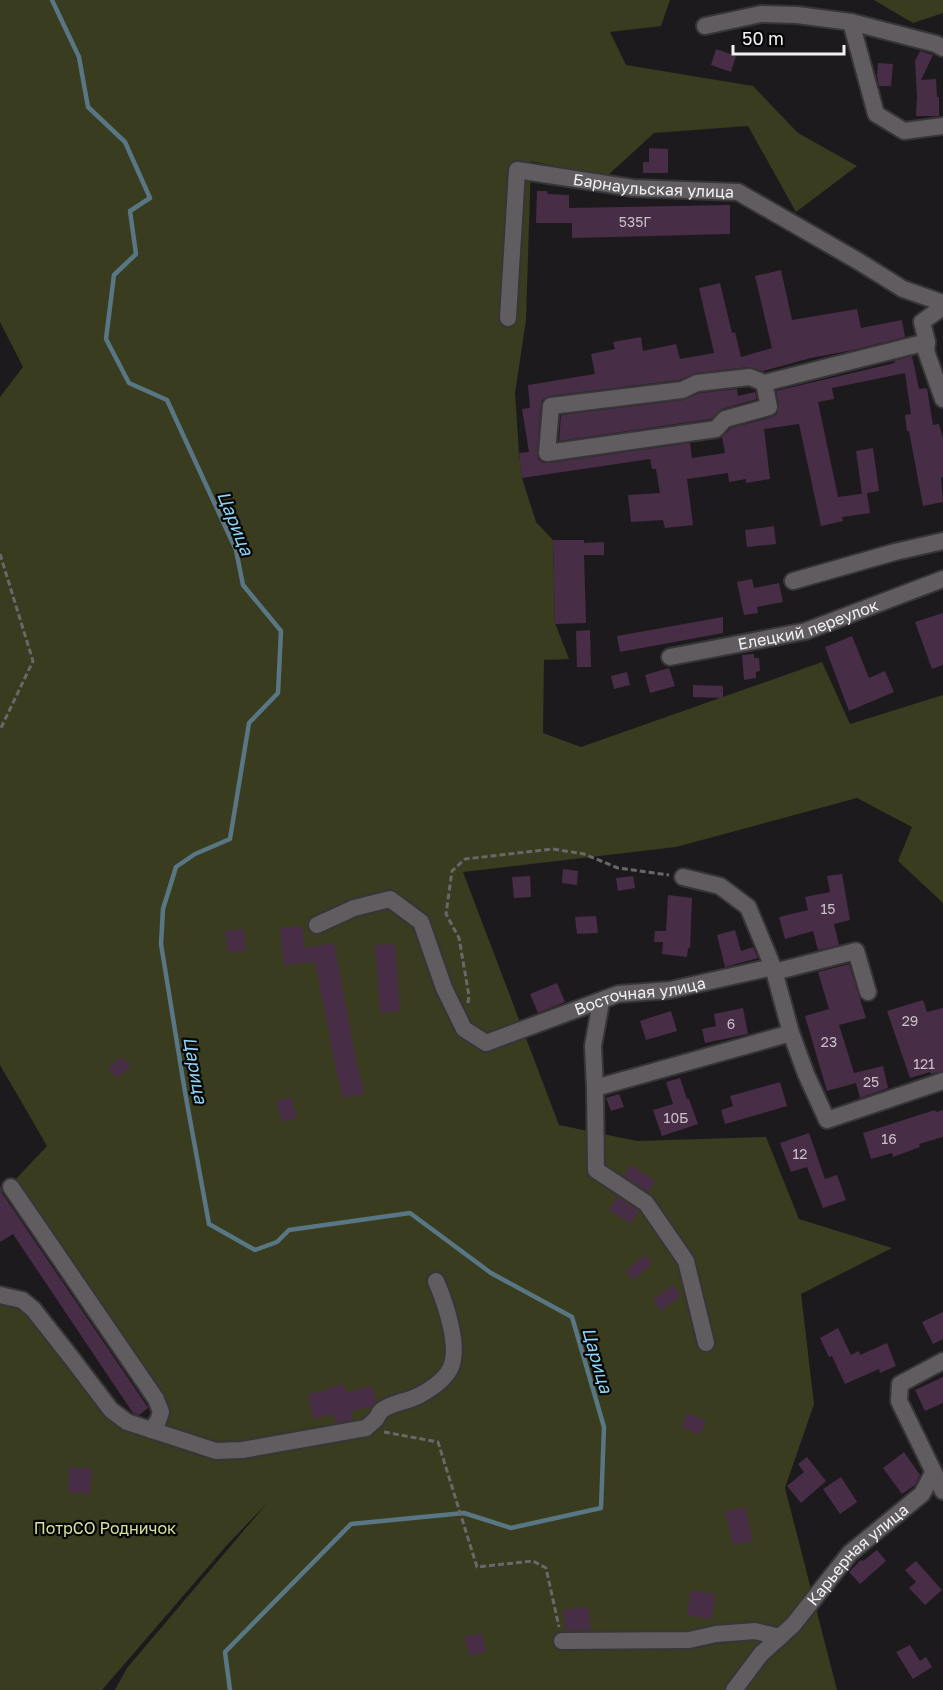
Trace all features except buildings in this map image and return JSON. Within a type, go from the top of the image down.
[{"type":"street","points":[[705,26],[760,14],[797,15],[851,22],[936,44],[943,48]]},
{"type":"street","points":[[851,22],[876,114],[904,131],[943,126]]},
{"type":"street","name":"Барнаульская улица","points":[[508,318],[517,170],[633,188],[738,192],[903,289],[943,305]]},
{"type":"street","points":[[943,305],[922,322],[927,342],[926,351],[943,399]]},
{"type":"street","points":[[764,383],[769,406],[725,419],[716,429],[547,453],[551,406],[682,390],[697,382],[750,377],[764,383],[927,342]]},
{"type":"street","points":[[793,581],[943,541]]},
{"type":"street","name":"Елецкий переулок","points":[[670,657],[806,631],[943,579]]},
{"type":"street","points":[[682,877],[720,886],[748,907],[774,970],[791,1033],[806,1074],[827,1120],[943,1081]]},
{"type":"street","points":[[317,925],[354,908],[390,899],[421,922],[444,988],[464,1029]]},
{"type":"street","name":"Восточная улица","points":[[464,1029],[486,1043],[618,994],[670,990],[856,951],[868,992]]},
{"type":"street","points":[[600,1002],[593,1046],[596,1170],[646,1203],[686,1260],[706,1343]]},
{"type":"street","points":[[595,1088],[791,1033]]},
{"type":"street","points":[[11,1187],[156,1399],[161,1412],[151,1430]]},
{"type":"street","points":[[0,1296],[22,1300],[33,1309],[111,1410],[127,1422],[216,1451],[242,1450],[366,1428],[381,1411],[422,1394],[442,1380],[451,1369],[454,1347],[448,1310],[436,1281]]},
{"type":"street","points":[[943,1361],[900,1384],[899,1401],[943,1491]]},
{"type":"street","name":"Карьерная улица","points":[[734,1690],[761,1654],[793,1626],[850,1553],[922,1494],[933,1473]]},
{"type":"street","points":[[562,1641],[689,1640],[716,1634],[755,1631],[780,1636]]},
{"type":"path","points":[[0,554],[33,662],[0,730]]},
{"type":"path","points":[[464,1029],[469,996],[459,938],[446,914],[452,871],[465,859],[553,849],[584,854],[618,868],[682,877]]},
{"type":"path","points":[[366,1428],[438,1442],[477,1567],[533,1561],[546,1568],[562,1641]]},
{"type":"green space","name":"ПотрСО Родничок","points":[[0,0],[670,0],[661,26],[610,32],[626,65],[753,86],[798,133],[857,166],[796,212],[748,126],[654,133],[606,177],[531,161],[526,320],[515,393],[519,453],[522,478],[536,522],[553,540],[555,623],[569,659],[544,660],[543,733],[581,747],[822,662],[850,724],[943,695],[943,903],[898,861],[912,827],[857,798],[676,847],[463,872],[559,1125],[637,1141],[766,1137],[799,1219],[892,1248],[801,1294],[814,1404],[785,1488],[837,1690],[115,1690],[127,1668],[268,1502],[227,1545],[102,1690],[0,1690],[0,1287],[51,1342],[120,1424],[162,1437],[171,1411],[12,1183],[47,1146],[0,1065],[0,397],[23,367],[0,322]]},
{"type":"green space","points":[[874,0],[943,0],[943,13],[913,23]]},
{"type":"waterway","name":"Царица","points":[[52,0],[79,57],[88,107],[125,142],[150,198],[130,211],[136,254],[114,275],[106,339],[129,383],[167,400],[236,550],[243,585],[281,631],[278,693],[249,723],[230,839],[195,854],[176,867],[163,909],[161,944],[209,1224],[255,1250],[277,1242],[289,1230],[410,1213],[491,1273],[572,1317],[604,1427],[601,1508],[511,1528],[464,1513],[351,1524],[225,1652],[230,1690]]}]
